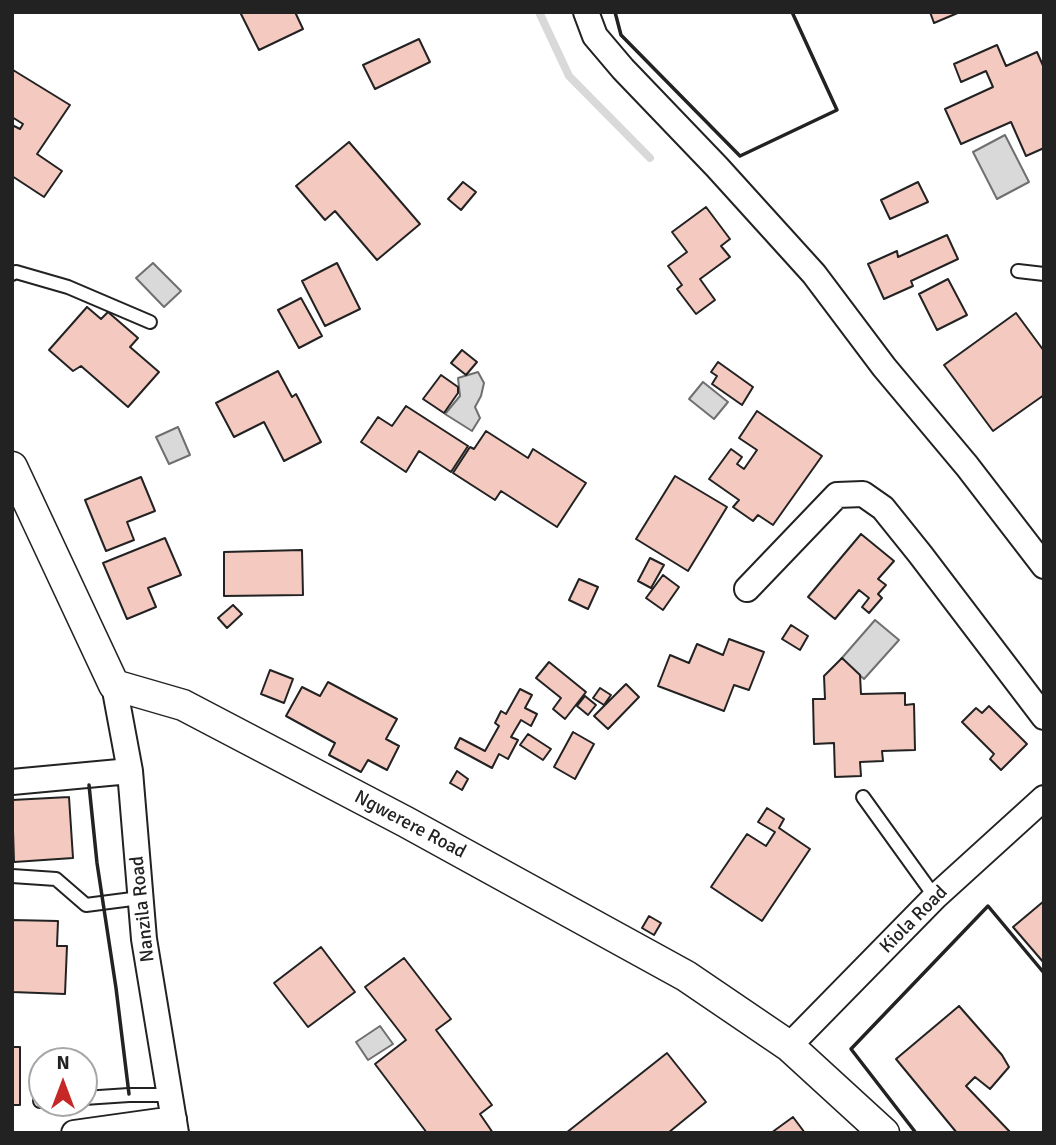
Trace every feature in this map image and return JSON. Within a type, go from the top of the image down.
[{"type":"street","points":[[586,12],[595,36],[623,69],[814,274],[884,367],[967,466],[1044,566]]},
{"type":"street","points":[[12,467],[114,685]]},
{"type":"street","points":[[747,589],[837,495],[863,494],[883,508],[1044,717]]},
{"type":"street","name":"Nanzila Road","points":[[114,685],[130,771],[144,939],[174,1116]]},
{"type":"street","name":"Ngwerere Road","points":[[114,685],[183,705],[394,816],[686,976],[789,1046],[884,1133]]},
{"type":"street","points":[[12,782],[130,771]]},
{"type":"street","name":"Kiola Road","points":[[789,1046],[935,897],[1043,801]]},
{"type":"street","points":[[74,1133],[174,1116]]},
{"type":"lane","points":[[1018,271],[1044,274]]},
{"type":"lane","points":[[12,274],[16,272],[68,287],[150,323]]},
{"type":"lane","points":[[863,797],[935,897]]},
{"type":"lane","points":[[12,876],[56,879],[86,905],[140,898]]},
{"type":"lane","points":[[98,1097],[129,1095],[174,1116]]},
{"type":"shaded area","points":[[1005,135],[1029,182],[997,199],[973,152]]},
{"type":"shaded area","points":[[153,263],[181,291],[164,307],[136,278]]},
{"type":"shaded area","points":[[478,372],[484,383],[475,407],[480,418],[472,431],[445,414],[460,396],[458,378]]},
{"type":"shaded area","points":[[703,382],[728,402],[714,419],[689,399]]},
{"type":"shaded area","points":[[178,427],[190,455],[169,464],[156,437]]},
{"type":"shaded area","points":[[875,620],[899,640],[864,679],[841,659]]},
{"type":"shaded area","points":[[380,1026],[393,1044],[368,1060],[356,1042]]},
{"type":"building","points":[[240,12],[295,12],[303,29],[259,50]]},
{"type":"building","points":[[930,12],[960,12],[934,23]]},
{"type":"building","points":[[419,39],[430,62],[375,89],[363,65]]},
{"type":"building","points":[[997,45],[1006,66],[1037,52],[1044,68],[1044,148],[1026,156],[1011,122],[961,144],[945,109],[993,87],[986,71],[961,82],[954,64]]},
{"type":"building","points":[[13,70],[70,105],[37,154],[62,171],[44,197],[12,176],[12,125],[20,129],[23,124],[12,117]]},
{"type":"building","points":[[349,142],[420,224],[377,260],[335,211],[325,220],[296,186]]},
{"type":"building","points":[[463,182],[476,192],[461,210],[448,199]]},
{"type":"building","points":[[918,182],[928,202],[890,219],[881,200]]},
{"type":"building","points":[[706,207],[730,239],[721,246],[730,257],[700,279],[715,300],[696,314],[677,289],[682,285],[668,266],[687,252],[672,232]]},
{"type":"building","points":[[947,235],[958,259],[911,281],[913,286],[884,299],[868,264],[897,251],[898,257]]},
{"type":"building","points":[[337,263],[360,309],[325,326],[302,281]]},
{"type":"building","points":[[948,279],[967,315],[937,330],[919,294]]},
{"type":"building","points":[[301,298],[322,336],[299,348],[278,310]]},
{"type":"building","points":[[87,307],[101,319],[108,312],[138,338],[130,347],[159,372],[128,407],[81,366],[73,371],[49,350]]},
{"type":"building","points":[[1016,313],[1044,351],[1044,395],[993,431],[944,365]]},
{"type":"building","points":[[462,350],[477,362],[466,375],[451,363]]},
{"type":"building","points":[[718,362],[753,387],[742,405],[712,384],[717,376],[711,372]]},
{"type":"building","points":[[278,371],[292,397],[296,394],[321,442],[284,461],[264,422],[234,437],[216,403]]},
{"type":"building","points":[[441,375],[458,387],[458,393],[444,413],[423,399]]},
{"type":"building","points":[[406,406],[468,446],[451,472],[419,451],[406,472],[361,442],[378,417],[392,426]]},
{"type":"building","points":[[757,411],[822,456],[773,525],[758,515],[753,521],[733,507],[739,500],[709,479],[731,449],[742,457],[737,464],[744,469],[757,450],[739,438]]},
{"type":"building","points":[[486,431],[528,458],[533,449],[586,483],[557,527],[501,491],[495,500],[453,473],[470,447],[474,449]]},
{"type":"building","points":[[675,476],[727,507],[688,571],[636,539]]},
{"type":"building","points":[[141,477],[155,511],[127,522],[134,540],[106,551],[85,500]]},
{"type":"building","points":[[861,534],[894,561],[878,579],[886,585],[878,594],[882,598],[869,613],[862,607],[869,598],[859,590],[835,619],[808,597]]},
{"type":"building","points":[[165,538],[181,575],[148,588],[156,607],[127,619],[103,563]]},
{"type":"building","points":[[302,550],[303,595],[224,596],[224,552]]},
{"type":"building","points":[[650,558],[664,565],[651,588],[638,581]]},
{"type":"building","points":[[663,575],[679,587],[663,610],[646,598]]},
{"type":"building","points":[[579,579],[598,587],[588,609],[569,600]]},
{"type":"building","points":[[233,605],[242,614],[227,628],[218,618]]},
{"type":"building","points":[[791,625],[808,636],[800,650],[782,639]]},
{"type":"building","points":[[729,639],[764,652],[749,690],[734,685],[724,711],[658,686],[670,655],[689,663],[697,644],[723,655]]},
{"type":"building","points":[[842,658],[860,675],[861,694],[905,693],[905,705],[914,704],[915,750],[882,751],[883,761],[860,762],[861,776],[835,777],[834,743],[814,744],[813,699],[825,699],[824,676]]},
{"type":"building","points":[[549,662],[586,692],[565,719],[553,709],[561,698],[536,678]]},
{"type":"building","points":[[270,670],[293,679],[284,703],[261,694]]},
{"type":"building","points":[[328,682],[397,719],[386,739],[399,746],[387,770],[368,760],[361,772],[329,755],[335,743],[286,716],[302,687],[320,696]]},
{"type":"building","points":[[626,684],[639,697],[608,729],[594,716]]},
{"type":"building","points":[[600,688],[611,695],[604,705],[593,698]]},
{"type":"building","points":[[520,689],[532,695],[525,708],[537,714],[531,726],[521,720],[511,737],[518,740],[508,759],[499,754],[492,768],[455,748],[460,738],[485,751],[499,726],[495,723],[501,711],[506,714]]},
{"type":"building","points":[[585,696],[596,705],[588,715],[577,706]]},
{"type":"building","points":[[989,706],[1027,744],[1001,770],[990,759],[994,754],[962,722],[976,708],[982,713]]},
{"type":"building","points":[[573,732],[594,744],[575,779],[554,767]]},
{"type":"building","points":[[528,734],[551,749],[543,760],[520,745]]},
{"type":"building","points":[[457,771],[468,779],[462,790],[450,783]]},
{"type":"building","points":[[69,797],[73,858],[14,862],[12,800]]},
{"type":"building","points":[[767,808],[784,819],[779,828],[810,849],[762,921],[711,887],[747,834],[766,846],[775,832],[758,822]]},
{"type":"building","points":[[1044,901],[1044,963],[1013,927]]},
{"type":"building","points":[[649,916],[661,923],[654,935],[642,928]]},
{"type":"building","points":[[12,920],[58,921],[57,946],[67,946],[65,994],[12,992]]},
{"type":"building","points":[[321,947],[355,992],[308,1027],[274,983]]},
{"type":"building","points":[[404,958],[451,1019],[436,1030],[492,1105],[480,1114],[493,1133],[427,1133],[375,1064],[406,1040],[365,987]]},
{"type":"building","points":[[959,1006],[1002,1055],[1009,1067],[990,1089],[975,1077],[966,1086],[1011,1133],[957,1133],[896,1059]]},
{"type":"building","points":[[12,1047],[20,1047],[20,1105],[12,1105]]},
{"type":"building","points":[[667,1053],[706,1102],[668,1133],[566,1133]]},
{"type":"building","points":[[793,1117],[805,1133],[771,1133]]},
{"type":"waterway","points":[[539,12],[569,76],[650,158]]},
{"type":"wall","points":[[615,12],[621,35],[740,156],[837,110],[792,12]]},
{"type":"wall","points":[[89,785],[129,1094]]},
{"type":"wall","points":[[916,1133],[851,1049],[988,906],[1044,973]]}]
